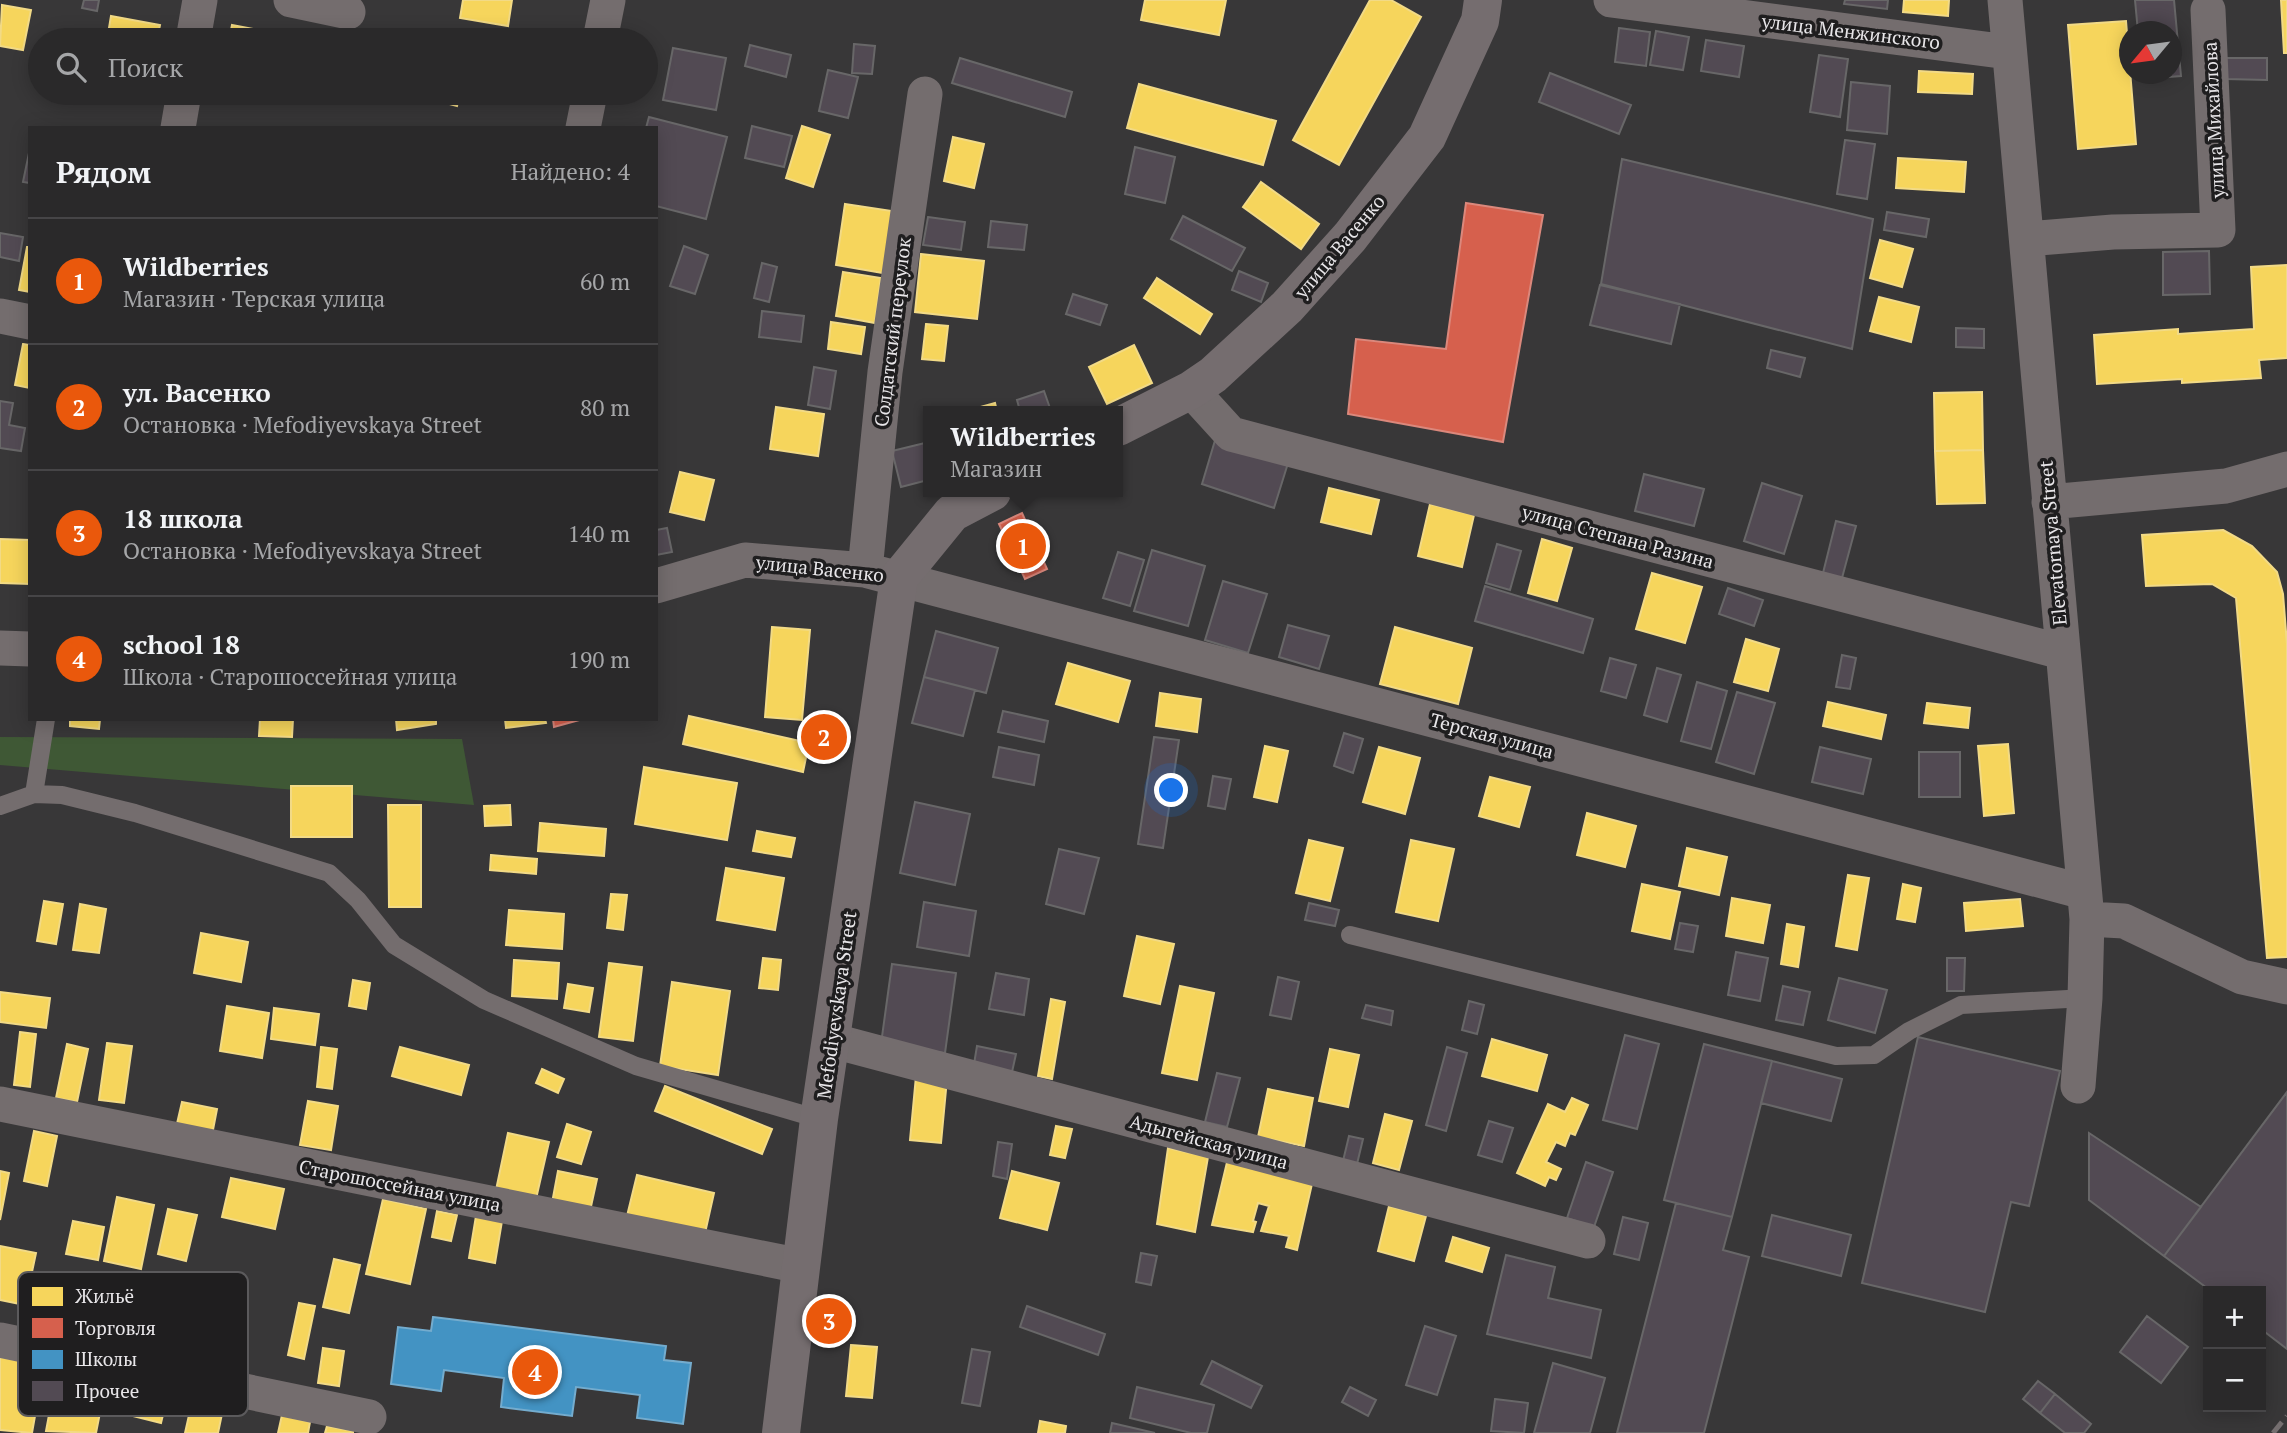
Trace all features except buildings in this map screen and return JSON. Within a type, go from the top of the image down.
[{"type":"main road","name":"улица Васенко","points":[[1123,424],[1191,390],[1213,375],[1287,307],[1350,237],[1427,137],[1480,21],[1483,0]]},
{"type":"main road","name":"улица Васенко","points":[[882,574],[952,513],[982,497]]},
{"type":"main road","name":"Mefodiyevskaya Street","points":[[781,1433],[830,1040],[882,574]]},
{"type":"street","points":[[195,28],[200,0]]},
{"type":"street","points":[[290,0],[348,12]]},
{"type":"street","points":[[602,28],[608,0]]},
{"type":"street","name":"улица Менжинского","points":[[1611,0],[2008,52]]},
{"type":"street","name":"Elevatornaya Street","points":[[2005,0],[2085,906],[2085,998],[2078,1086]]},
{"type":"street","name":"улица Михайлова","points":[[2027,239],[2113,232],[2218,230],[2208,10]]},
{"type":"street","name":"Солдатский переулок","points":[[882,574],[885,372],[925,94]]},
{"type":"street","points":[[178,126],[182,105]]},
{"type":"street","points":[[583,126],[588,105]]},
{"type":"street","points":[[0,316],[28,322]]},
{"type":"street","name":"улица Степана Разина","points":[[1191,390],[1231,434],[2062,652]]},
{"type":"street","points":[[2049,502],[2226,486],[2287,469]]},
{"type":"street","name":"улица Васенко","points":[[658,585],[745,560],[882,574]]},
{"type":"street","name":"Терская улица","points":[[882,574],[2085,906],[2124,920],[2242,977],[2287,987]]},
{"type":"street","points":[[0,648],[28,649]]},
{"type":"street","name":"Адыгейская улица","points":[[830,1040],[1588,1241]]},
{"type":"street","name":"Старошоссейная улица","points":[[0,1104],[801,1266]]},
{"type":"street","points":[[0,1340],[18,1344]]},
{"type":"street","points":[[248,1392],[369,1417]]},
{"type":"lane","points":[[34,794],[46,721]]},
{"type":"lane","points":[[0,806],[34,794],[62,795],[135,813],[329,873],[358,900],[394,945],[484,1000],[636,1066],[819,1119]]},
{"type":"lane","points":[[1350,935],[1836,1056],[1874,1055],[1909,1031],[1961,1005],[2085,998]]},
{"type":"green space","points":[[0,737],[462,739],[474,805],[0,765]]},
{"type":"railway","points":[[2273,1433],[2287,1416]]},
{"type":"place","name":"Wildberries","points":[[1023,546]]},
{"type":"place","name":"ул. Васенко","points":[[824,737]]},
{"type":"place","name":"18 школа","points":[[829,1321]]},
{"type":"place","name":"school 18","points":[[535,1372]]}]
